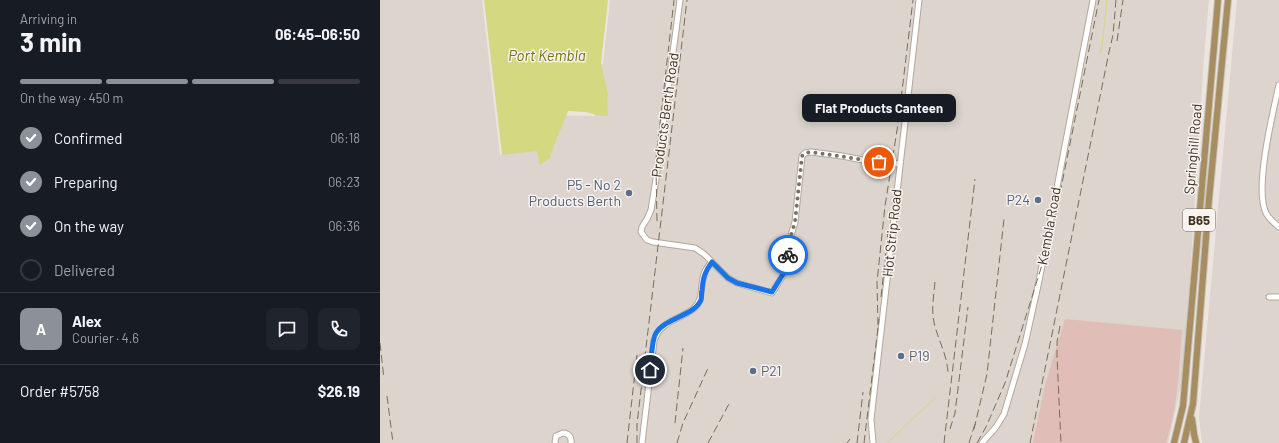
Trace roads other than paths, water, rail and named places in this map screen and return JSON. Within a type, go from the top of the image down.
[{"type":"main road","name":"Springhill Road","points":[[1174,443],[1183,406],[1218,0]]},
{"type":"main road","name":"Springhill Road","points":[[1184,443],[1192,404],[1208,207],[1228,0]]},
{"type":"main road","points":[[1192,404],[1192,424],[1196,443]]},
{"type":"street","name":"Products Berth Road","points":[[680,0],[651,210],[642,227],[642,235],[649,241],[695,248],[700,250],[712,262]]},
{"type":"street","name":"Hot Strip Road","points":[[873,443],[871,419],[888,278],[899,164],[919,0]]},
{"type":"street","name":"Kembla Road","points":[[982,443],[996,428],[1004,414],[1025,344],[1039,281],[1093,0]]},
{"type":"street","points":[[1279,85],[1266,147],[1262,191],[1262,200],[1266,213],[1279,227]]},
{"type":"street","points":[[642,443],[656,333],[663,326],[693,309],[701,300],[703,277],[707,268],[712,262],[728,278],[737,283],[772,292],[787,268],[788,245],[795,222],[802,156],[805,153],[811,152],[899,164]]},
{"type":"street","points":[[1269,297],[1279,297]]},
{"type":"street","points":[[555,443],[556,436],[562,433],[568,435],[571,443]]},
{"type":"water","name":"Port Kembla","points":[[484,0],[608,0],[601,64],[608,95],[608,116],[601,116],[586,112],[568,111],[550,158],[540,165],[537,151],[502,155]]},
{"type":"waterway","points":[[1100,53],[1107,0]]},
{"type":"waterway","points":[[888,442],[936,397]]},
{"type":"railway","points":[[657,221],[657,150],[674,0]]},
{"type":"railway","points":[[637,443],[637,424],[687,0]]},
{"type":"railway","points":[[878,325],[877,282],[885,206],[898,124],[913,0]]},
{"type":"railway","points":[[977,443],[986,427],[1005,383],[1052,233],[1099,0]]},
{"type":"railway","points":[[1030,443],[1113,35],[1116,0]]},
{"type":"railway","points":[[1117,41],[1123,0]]},
{"type":"railway","points":[[944,443],[975,179]]},
{"type":"railway","points":[[974,429],[987,374],[1004,219]]},
{"type":"railway","points":[[881,297],[888,232]]},
{"type":"railway","points":[[935,282],[933,316],[936,330],[946,358],[948,373]]},
{"type":"railway","points":[[950,429],[955,413],[968,307]]},
{"type":"railway","points":[[864,443],[879,319]]},
{"type":"railway","points":[[1060,326],[1057,342],[1057,357],[1061,443]]},
{"type":"railway","points":[[380,343],[384,379]]},
{"type":"railway","points":[[675,423],[683,348]]},
{"type":"railway","points":[[627,443],[637,355]]},
{"type":"railway","points":[[677,443],[683,423],[709,366]]},
{"type":"railway","points":[[857,443],[863,392]]},
{"type":"railway","points":[[387,396],[393,443]]},
{"type":"railway","points":[[708,443],[730,402]]},
{"type":"railway","points":[[969,443],[975,424]]},
{"type":"railway","points":[[847,443],[850,439]]},
{"type":"place","name":"Flat Products Canteen","points":[[879,162]]},
{"type":"place","name":"P5 - No 2 Products Berth","points":[[629,193]]},
{"type":"place","name":"P24","points":[[1038,200]]},
{"type":"place","name":"P19","points":[[901,356]]},
{"type":"place","name":"P21","points":[[753,371]]}]
